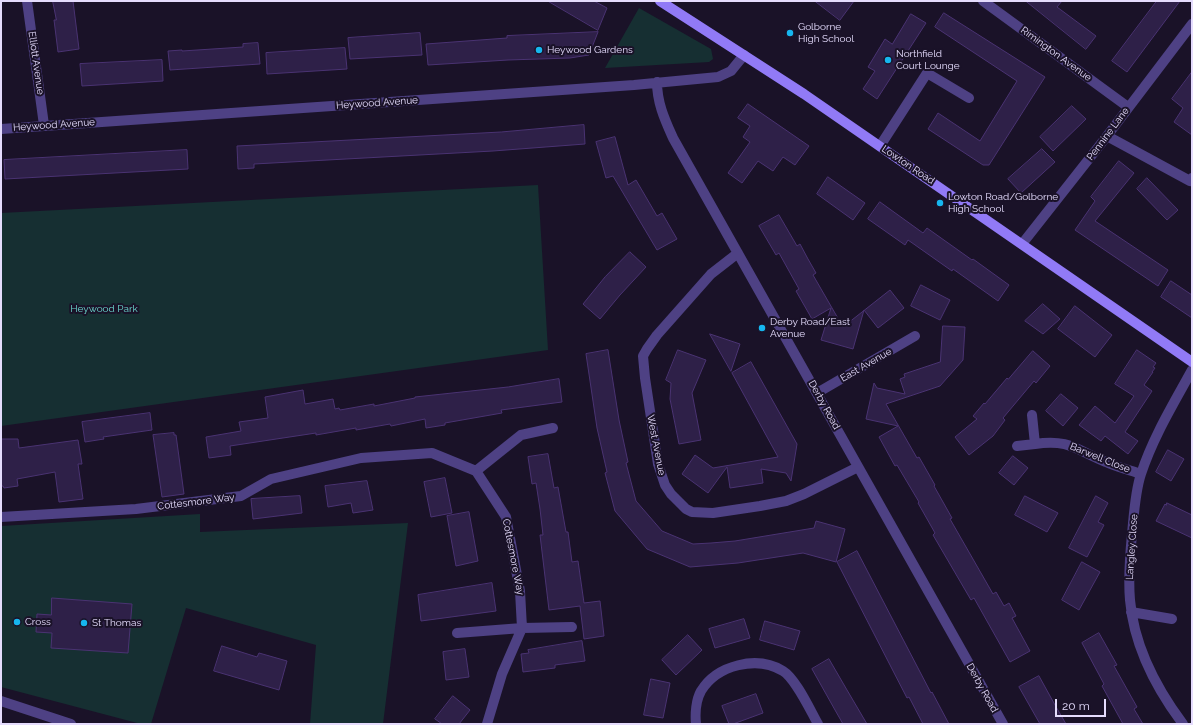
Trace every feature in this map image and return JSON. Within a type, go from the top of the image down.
[{"type":"main road","name":"Lowton Road","points":[[660,1],[804,94],[1022,244],[1190,357]]},
{"type":"street","name":"Elliott Avenue","points":[[27,1],[44,125]]},
{"type":"street","name":"Rimington Avenue","points":[[983,1],[1128,107]]},
{"type":"street","name":"Pennine Lane","points":[[1022,244],[1107,136],[1192,24]]},
{"type":"street","name":"Heywood Avenue","points":[[1,129],[718,77],[730,71],[744,55]]},
{"type":"street","points":[[880,146],[927,73],[969,98]]},
{"type":"street","name":"Derby Road","points":[[657,82],[659,104],[674,138],[1003,724]]},
{"type":"street","points":[[1107,136],[1190,181],[1192,178]]},
{"type":"street","name":"West Avenue","points":[[738,253],[711,274],[657,335],[644,356],[645,378],[658,464],[668,490],[686,509],[692,512],[713,513],[786,501],[804,494],[858,467]]},
{"type":"street","name":"East Avenue","points":[[817,393],[915,336]]},
{"type":"street","name":"Langley Close","points":[[1183,724],[1166,702],[1152,678],[1138,642],[1131,612],[1130,599],[1131,547],[1134,513],[1141,474],[1164,422],[1192,370]]},
{"type":"street","points":[[1032,415],[1035,444]]},
{"type":"street","points":[[476,471],[521,436],[553,428]]},
{"type":"street","name":"Barwell Close","points":[[1017,446],[1048,442],[1062,443],[1080,449],[1104,462],[1141,474]]},
{"type":"street","name":"Cottesmore Way","points":[[1,517],[136,509],[241,496],[270,479],[361,458],[432,453],[476,471],[506,517],[520,591],[522,628],[502,674],[487,724]]},
{"type":"street","points":[[1131,612],[1172,619]]},
{"type":"street","points":[[457,633],[522,628],[572,628]]},
{"type":"street","points":[[696,724],[695,712],[700,692],[710,680],[723,671],[738,665],[754,663],[772,665],[784,671],[798,688],[818,724]]},
{"type":"street","points":[[1,701],[71,724]]},
{"type":"green space","points":[[639,8],[711,49],[713,59],[709,62],[605,68]]},
{"type":"green space","name":"Heywood Park","points":[[538,185],[548,350],[1,426],[1,213]]},
{"type":"green space","points":[[200,514],[200,532],[408,523],[383,724],[310,724],[316,645],[186,608],[151,724],[141,724],[1,687],[1,526]]},
{"type":"building","points":[[53,1],[73,1],[79,49],[58,52]]},
{"type":"building","points":[[548,1],[594,1],[607,8],[598,30]]},
{"type":"building","points":[[815,1],[854,1],[840,20]]},
{"type":"building","points":[[1026,1],[1062,1],[1057,7],[1096,36],[1086,49]]},
{"type":"building","points":[[1157,1],[1180,1],[1127,72],[1112,61]]},
{"type":"building","points":[[944,13],[1045,77],[989,165],[983,165],[928,129],[938,113],[980,141],[1017,81],[935,27]]},
{"type":"building","points":[[911,14],[926,23],[877,99],[863,89],[875,71],[868,67],[885,39],[892,44]]},
{"type":"building","points":[[598,32],[589,55],[570,58],[428,65],[426,44],[507,38],[507,36]]},
{"type":"building","points":[[420,33],[422,55],[350,59],[348,38]]},
{"type":"building","points":[[258,43],[260,64],[170,70],[168,51],[243,47],[243,44]]},
{"type":"building","points":[[345,48],[347,69],[267,74],[266,53]]},
{"type":"building","points":[[162,60],[163,81],[82,86],[80,64]]},
{"type":"building","points":[[1192,72],[1192,135],[1174,122],[1183,108],[1172,99]]},
{"type":"building","points":[[748,104],[809,146],[795,165],[783,157],[773,171],[758,161],[742,183],[728,173],[750,142],[743,137],[750,126],[738,118]]},
{"type":"building","points":[[1072,106],[1086,119],[1053,151],[1040,137]]},
{"type":"building","points":[[584,125],[585,144],[493,151],[254,164],[254,168],[238,169],[237,146],[501,132]]},
{"type":"building","points":[[615,137],[628,185],[636,180],[657,216],[662,213],[677,239],[657,250],[613,176],[606,178],[596,142]]},
{"type":"building","points":[[1042,149],[1055,162],[1021,193],[1008,179]]},
{"type":"building","points":[[187,150],[188,169],[5,179],[4,160]]},
{"type":"building","points":[[1119,161],[1134,173],[1095,221],[1168,270],[1158,286],[1075,230],[1095,201],[1091,197]]},
{"type":"building","points":[[828,177],[865,203],[853,220],[817,194]]},
{"type":"building","points":[[1147,178],[1178,210],[1167,220],[1137,189]]},
{"type":"building","points":[[880,202],[923,233],[927,228],[1009,285],[998,301],[953,269],[952,271],[908,240],[905,245],[868,219]]},
{"type":"building","points":[[779,215],[797,246],[800,244],[816,273],[813,275],[843,327],[864,311],[853,349],[821,340],[831,308],[812,319],[796,291],[799,289],[779,253],[776,255],[759,226]]},
{"type":"building","points":[[630,252],[646,267],[600,319],[583,304],[605,277]]},
{"type":"building","points":[[1171,281],[1192,295],[1192,318],[1161,297]]},
{"type":"building","points":[[921,285],[950,300],[940,320],[911,306]]},
{"type":"building","points":[[890,290],[904,308],[878,328],[864,310]]},
{"type":"building","points":[[1043,304],[1060,319],[1043,334],[1025,321]]},
{"type":"building","points":[[1075,306],[1112,335],[1095,357],[1058,329]]},
{"type":"building","points":[[943,326],[965,327],[963,360],[940,386],[886,404],[917,458],[919,457],[935,485],[934,486],[952,518],[950,519],[993,594],[996,592],[1004,606],[1009,603],[1016,616],[1012,618],[1030,651],[1010,662],[974,598],[971,600],[933,535],[935,533],[918,503],[919,502],[897,465],[895,466],[879,437],[898,426],[866,419],[874,383],[877,388],[905,394],[900,379],[905,377],[904,374],[940,362]]},
{"type":"building","points":[[710,334],[740,344],[731,371]]},
{"type":"building","points":[[608,350],[619,420],[628,462],[626,463],[636,501],[662,531],[693,544],[711,543],[735,541],[814,528],[816,521],[845,529],[836,562],[803,553],[738,563],[690,567],[647,549],[615,511],[605,473],[607,472],[597,428],[586,354]]},
{"type":"building","points":[[678,350],[706,360],[692,393],[701,440],[679,444],[670,399],[671,383],[666,380]]},
{"type":"building","points":[[1137,350],[1156,363],[1153,367],[1155,368],[1153,372],[1144,385],[1152,391],[1125,432],[1138,441],[1128,454],[1105,436],[1101,441],[1079,425],[1095,406],[1115,423],[1134,396],[1115,384]]},
{"type":"building","points":[[1033,351],[1050,366],[1036,383],[1034,381],[1003,418],[1005,420],[993,436],[969,455],[955,437],[977,419],[973,416]]},
{"type":"building","points":[[751,362],[797,444],[791,481],[786,473],[761,469],[763,483],[730,488],[727,467],[708,493],[682,474],[695,455],[713,468],[778,457],[732,373]]},
{"type":"building","points":[[559,379],[562,402],[501,410],[502,413],[445,423],[445,425],[426,428],[425,419],[391,426],[390,424],[356,430],[356,428],[316,435],[316,433],[230,446],[231,455],[209,458],[206,437],[241,431],[239,422],[268,418],[265,397],[303,390],[305,404],[333,399],[335,409],[339,408],[340,410],[374,404],[374,406],[415,397],[508,387]]},
{"type":"building","points":[[1061,394],[1078,408],[1063,426],[1046,411]]},
{"type":"building","points":[[150,413],[152,430],[103,437],[104,439],[85,442],[82,422]]},
{"type":"building","points":[[174,433],[174,435],[176,435],[184,494],[162,497],[153,435]]},
{"type":"building","points":[[1,439],[18,439],[19,448],[78,440],[82,464],[78,464],[83,499],[59,502],[55,472],[17,479],[18,486],[4,488],[1,486]]},
{"type":"building","points":[[1168,450],[1184,459],[1171,481],[1156,472]]},
{"type":"building","points":[[548,454],[554,488],[558,487],[566,532],[568,532],[572,562],[578,561],[584,603],[600,601],[604,636],[584,639],[580,606],[549,610],[540,535],[543,535],[540,509],[536,483],[532,484],[528,457]]},
{"type":"building","points":[[1013,456],[1028,468],[1014,485],[999,473]]},
{"type":"building","points":[[445,478],[452,513],[431,517],[424,482]]},
{"type":"building","points":[[367,481],[373,510],[353,513],[351,503],[328,507],[325,486]]},
{"type":"building","points":[[300,496],[302,513],[253,519],[251,499]]},
{"type":"building","points":[[1025,496],[1058,513],[1047,532],[1015,515]]},
{"type":"building","points":[[1096,496],[1108,503],[1098,522],[1104,525],[1087,557],[1069,548]]},
{"type":"building","points":[[1167,503],[1192,515],[1192,538],[1156,521]]},
{"type":"building","points":[[469,512],[478,561],[456,566],[447,516]]},
{"type":"building","points":[[857,551],[931,693],[932,692],[949,724],[923,724],[909,697],[907,698],[837,562]]},
{"type":"building","points":[[1082,562],[1100,572],[1079,610],[1062,600]]},
{"type":"building","points":[[492,583],[496,611],[421,621],[418,595]]},
{"type":"building","name":"St Thomas","points":[[52,598],[132,604],[128,653],[51,648],[52,633],[36,632],[37,614],[51,615]]},
{"type":"building","points":[[744,619],[750,638],[715,648],[709,629]]},
{"type":"building","points":[[765,621],[800,631],[794,650],[760,640]]},
{"type":"building","points":[[1099,633],[1117,665],[1114,666],[1137,707],[1134,709],[1143,724],[1123,724],[1102,686],[1104,684],[1082,643]]},
{"type":"building","points":[[688,635],[702,650],[676,675],[662,660]]},
{"type":"building","points":[[582,641],[585,661],[555,665],[555,668],[523,672],[521,654],[529,653],[528,650]]},
{"type":"building","points":[[222,646],[257,657],[259,653],[287,661],[279,690],[214,671]]},
{"type":"building","points":[[465,649],[469,677],[446,680],[443,652]]},
{"type":"building","points":[[829,659],[867,724],[843,724],[812,669]]},
{"type":"building","points":[[1039,676],[1066,724],[1040,724],[1019,687]]},
{"type":"building","points":[[651,679],[670,683],[663,718],[644,715]]},
{"type":"building","points":[[756,694],[763,713],[733,724],[729,724],[722,706]]},
{"type":"building","points":[[453,696],[470,710],[459,724],[442,724],[435,719]]},
{"type":"place","name":"Golborne High School","points":[[790,33]]},
{"type":"place","name":"Heywood Gardens","points":[[539,50]]},
{"type":"place","name":"Northfield Court Lounge","points":[[888,60]]},
{"type":"place","name":"Lowton Road/Golborne High School","points":[[940,203]]},
{"type":"place","name":"Derby Road/East Avenue","points":[[762,328]]},
{"type":"place","name":"Cross","points":[[17,622]]},
{"type":"place","name":"St Thomas","points":[[84,623]]}]
